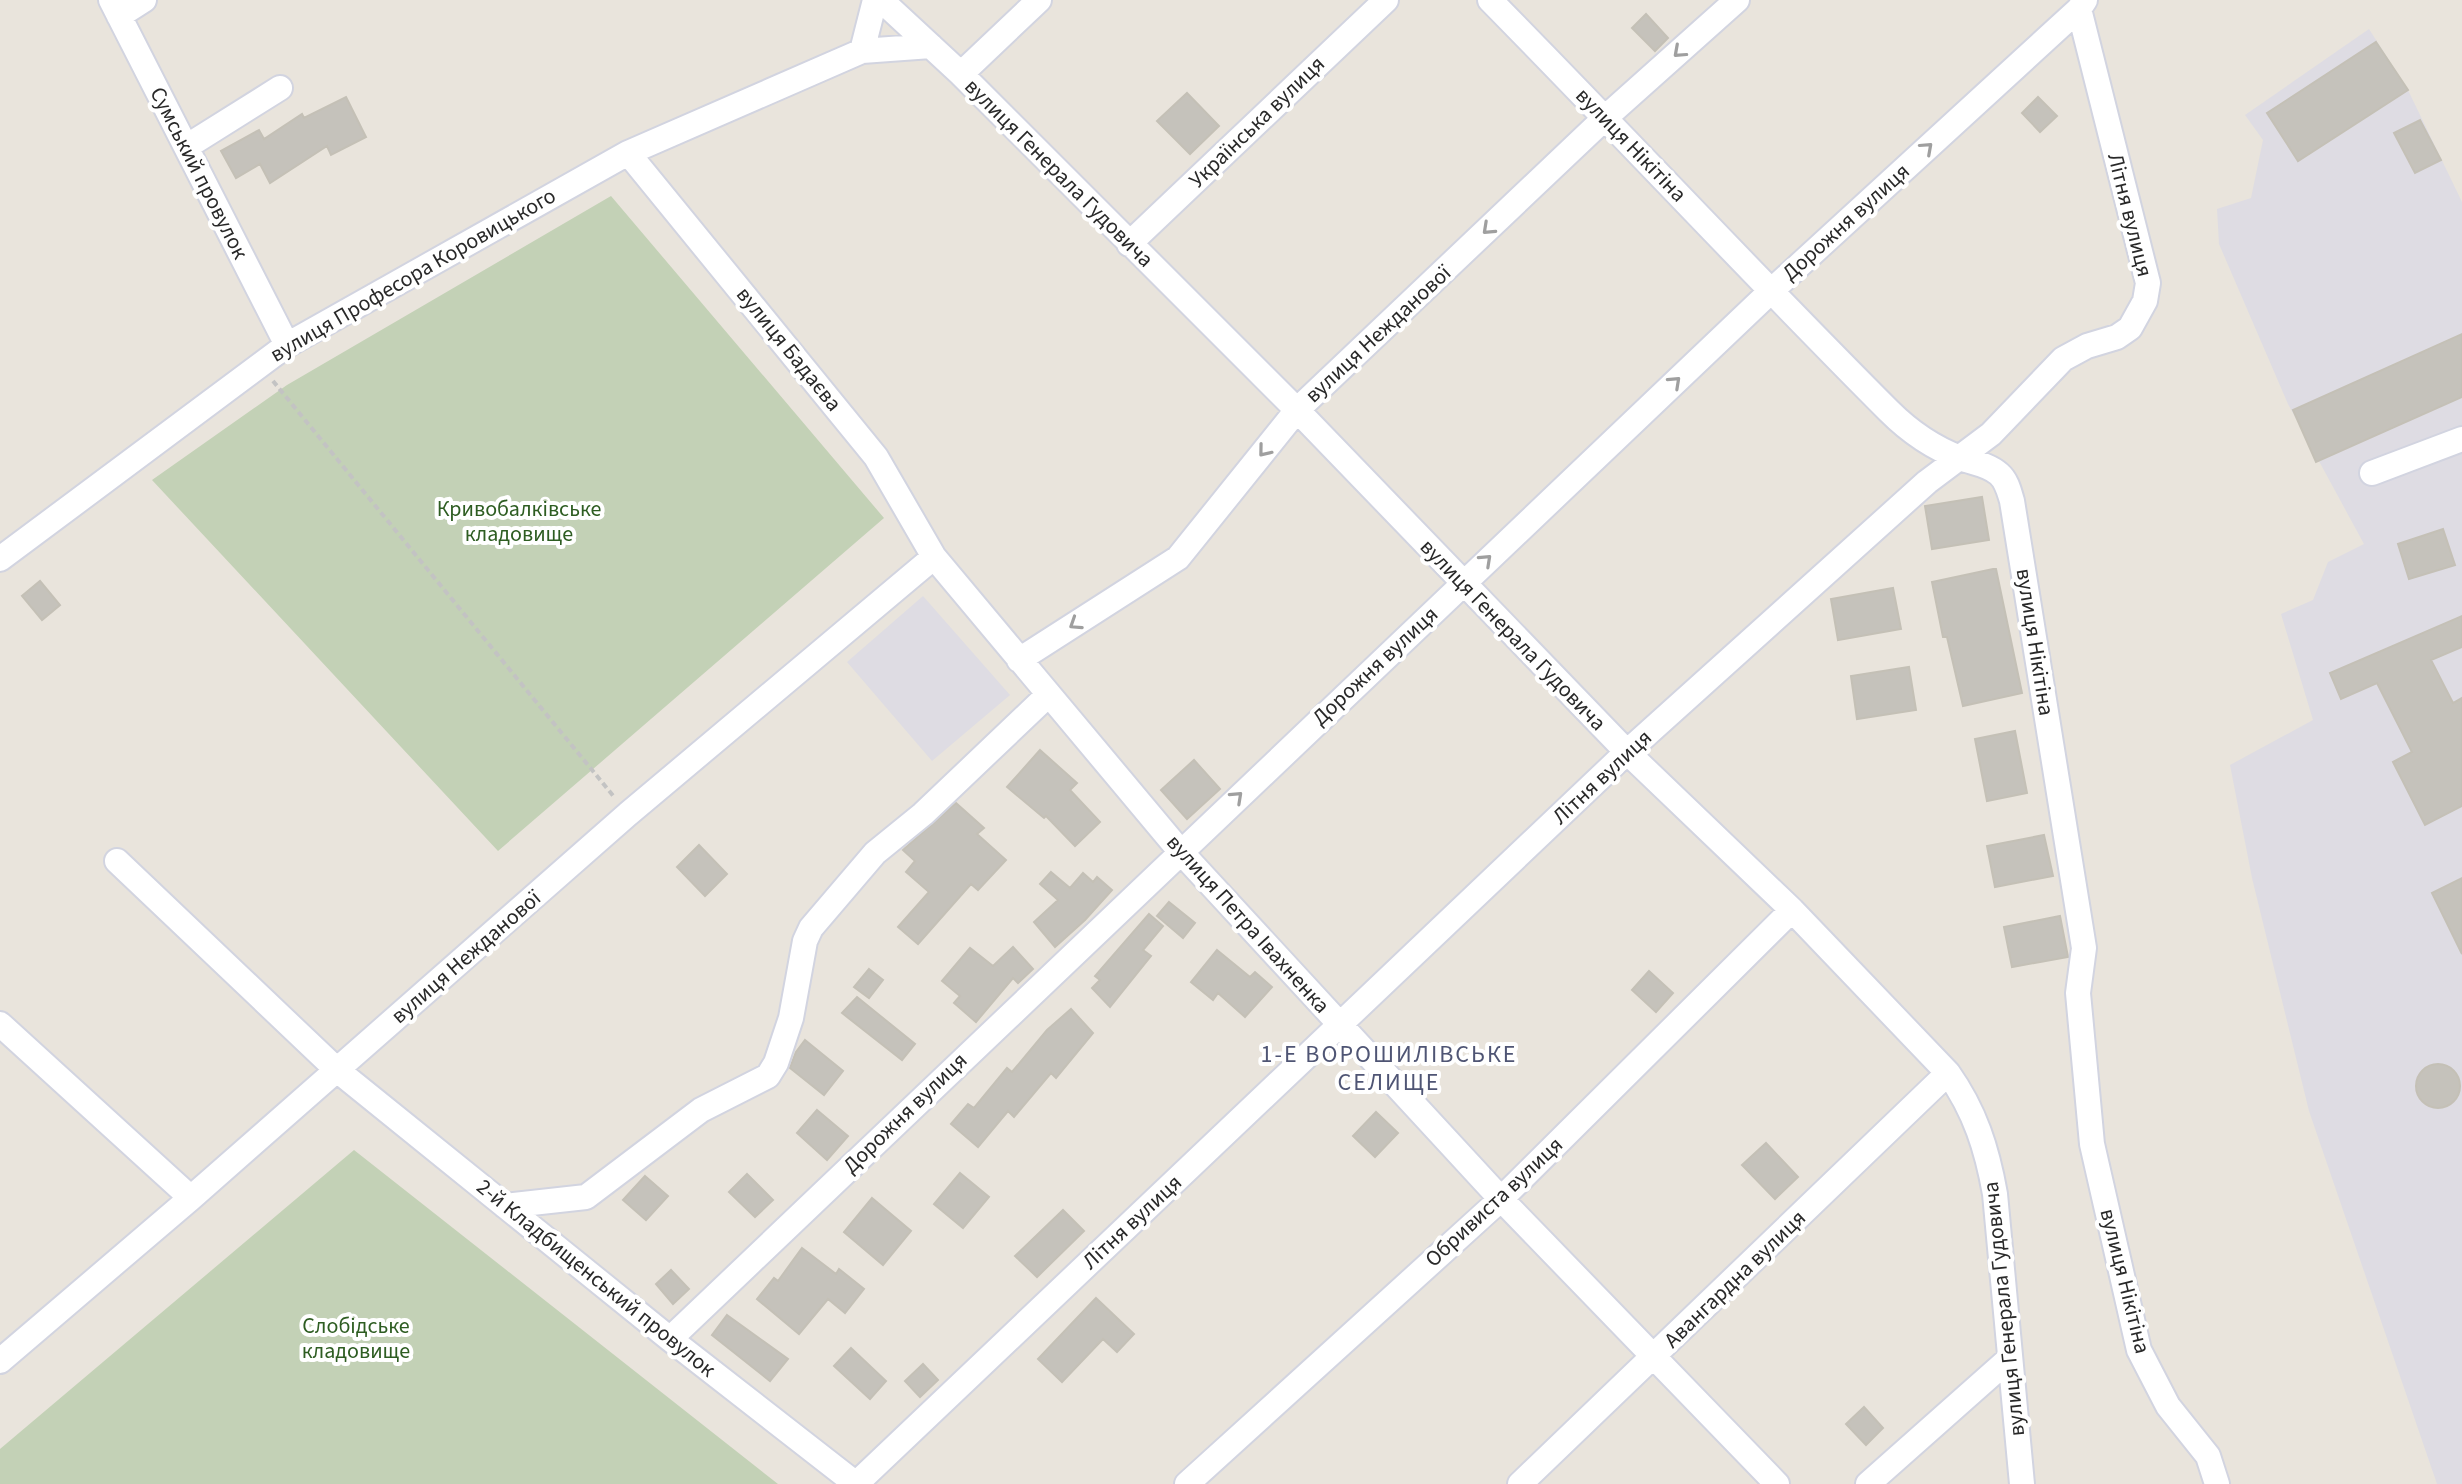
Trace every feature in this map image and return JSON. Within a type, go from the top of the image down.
[{"type":"street","points":[[115,8],[144,0]]},
{"type":"street","points":[[862,51],[878,0]]},
{"type":"street","name":"вулиця Генерала Гудовича","points":[[878,0],[961,74],[1297,410],[1627,752],[1792,910],[1948,1073],[1978,1124],[1989,1160],[1995,1194],[2022,1484]]},
{"type":"street","points":[[961,74],[1039,0]]},
{"type":"street","name":"Українська вулиця","points":[[1129,244],[1386,0]]},
{"type":"street","name":"вулиця Нікітіна","points":[[1490,0],[1606,117],[1770,292],[1894,416],[1926,441],[2001,475],[2012,501],[2084,948],[2078,993],[2092,1144],[2139,1350],[2168,1406],[2208,1456],[2217,1484]]},
{"type":"street","name":"вулиця Нежданової","points":[[1019,660],[1178,558],[1297,410],[1606,117],[1737,0]]},
{"type":"street","name":"Дорожня вулиця","points":[[670,1339],[1770,292],[2082,5]]},
{"type":"street","name":"Літня вулиця","points":[[856,1484],[1627,752],[1927,482],[1991,434],[2063,359],[2087,346],[2117,337],[2130,328],[2145,301],[2148,283],[2082,5]]},
{"type":"street","name":"Сумський провулок","points":[[115,8],[287,345]]},
{"type":"street","name":"вулиця Професора Коровицького","points":[[0,559],[287,345],[628,153],[862,51],[931,46]]},
{"type":"street","points":[[186,147],[280,88]]},
{"type":"street","name":"вулиця Бадаєва","points":[[628,153],[867,445],[934,557]]},
{"type":"street","points":[[2372,473],[2462,439]]},
{"type":"street","name":"вулиця Нежданової","points":[[0,1361],[191,1198],[628,814],[934,557]]},
{"type":"street","name":"вулиця Петра Івахненка","points":[[934,557],[1180,851],[1501,1199],[1777,1484]]},
{"type":"street","points":[[505,1206],[586,1197],[701,1110],[762,1082],[776,1063],[791,1018],[805,941],[811,928],[875,853],[923,814],[1048,695]]},
{"type":"street","name":"2-й Кладбищенський провулок","points":[[117,861],[337,1070],[670,1339],[856,1484]]},
{"type":"street","name":"Обривиста вулиця","points":[[1187,1484],[1501,1199],[1792,910]]},
{"type":"street","points":[[0,1024],[191,1198]]},
{"type":"street","name":"Авангардна вулиця","points":[[1520,1484],[1948,1073]]},
{"type":"street","points":[[552,1244],[556,1200]]},
{"type":"street","points":[[1868,1484],[2009,1359]]},
{"type":"path","points":[[259,364],[628,814]]},
{"type":"shaded area","points":[[2369,29],[2408,90],[2462,202],[2462,1484],[2437,1484],[2309,1111],[2252,878],[2230,765],[2313,720],[2281,614],[2313,600],[2328,562],[2364,544],[2288,404],[2219,244],[2217,209],[2251,198],[2263,140],[2245,115]]},
{"type":"shaded area","points":[[923,596],[1010,695],[932,761],[847,662]]},
{"type":"green space","name":"Кривобалківське кладовище","points":[[611,196],[884,518],[498,851],[152,480],[287,385]]},
{"type":"green space","name":"Слобідське кладовище","points":[[354,1150],[778,1484],[0,1484],[0,1449]]},
{"type":"building","points":[[1646,14],[1668,38],[1655,51],[1632,28]]},
{"type":"building","points":[[2376,42],[2408,90],[2298,161],[2267,113]]},
{"type":"building","points":[[1187,93],[1219,126],[1190,154],[1157,121]]},
{"type":"building","points":[[346,97],[366,137],[331,155],[327,146],[270,183],[260,164],[236,178],[221,151],[259,130],[264,139],[302,114],[304,118]]},
{"type":"building","points":[[2038,97],[2057,116],[2040,132],[2022,113]]},
{"type":"building","points":[[2420,120],[2441,160],[2415,173],[2394,133]]},
{"type":"building","points":[[2462,334],[2462,397],[2316,462],[2293,410]]},
{"type":"building","points":[[1982,497],[1989,540],[1932,549],[1925,506]]},
{"type":"building","points":[[2443,529],[2455,565],[2409,579],[2398,544]]},
{"type":"building","points":[[1996,569],[2022,693],[1963,706],[1947,637],[1943,637],[1932,582]]},
{"type":"building","points":[[40,581],[60,605],[42,620],[22,596]]},
{"type":"building","points":[[1893,588],[1901,629],[1838,640],[1831,599]]},
{"type":"building","points":[[2462,616],[2462,647],[2431,660],[2453,703],[2462,698],[2462,806],[2425,825],[2393,762],[2412,752],[2377,683],[2341,699],[2330,673]]},
{"type":"building","points":[[1909,667],[1916,710],[1857,719],[1851,676]]},
{"type":"building","points":[[2015,731],[2027,793],[1987,801],[1975,739]]},
{"type":"building","points":[[1040,750],[1077,783],[1070,790],[1100,822],[1075,846],[1046,816],[1044,818],[1007,787]]},
{"type":"building","points":[[1194,760],[1220,789],[1187,819],[1161,790]]},
{"type":"building","points":[[956,803],[984,828],[977,834],[1006,860],[978,890],[971,884],[918,944],[898,927],[929,892],[906,872],[915,861],[903,850]]},
{"type":"building","points":[[2044,835],[2053,876],[1995,887],[1987,846]]},
{"type":"building","points":[[699,845],[727,874],[705,896],[677,867]]},
{"type":"building","points":[[1051,872],[1070,888],[1083,873],[1093,882],[1097,877],[1112,890],[1055,947],[1034,922],[1058,900],[1040,884]]},
{"type":"building","points":[[2462,878],[2462,954],[2432,893]]},
{"type":"building","points":[[1169,902],[1195,923],[1183,938],[1157,916]]},
{"type":"building","points":[[1149,914],[1163,926],[1143,950],[1151,956],[1110,1007],[1092,988],[1100,980],[1095,976]]},
{"type":"building","points":[[2060,916],[2068,957],[2012,967],[2004,927]]},
{"type":"building","points":[[1013,947],[1033,969],[1018,983],[1013,978],[976,1022],[954,1003],[960,996],[942,981],[970,948],[993,966]]},
{"type":"building","points":[[1217,950],[1250,977],[1255,972],[1272,987],[1245,1017],[1218,993],[1213,1000],[1191,982]]},
{"type":"building","points":[[869,969],[883,980],[869,998],[854,987]]},
{"type":"building","points":[[1649,971],[1673,993],[1656,1012],[1632,990]]},
{"type":"building","points":[[857,997],[915,1044],[902,1060],[842,1013]]},
{"type":"building","points":[[1071,1009],[1093,1033],[1056,1078],[1051,1073],[1014,1117],[1008,1111],[978,1147],[951,1124],[968,1104],[974,1108],[1007,1068],[1012,1072],[1047,1030]]},
{"type":"building","points":[[805,1040],[843,1071],[824,1095],[790,1068]]},
{"type":"building","points":[[2438,1064],[2454,1070],[2460,1086],[2454,1102],[2438,1108],[2422,1102],[2416,1086],[2422,1070]]},
{"type":"building","points":[[817,1110],[848,1136],[827,1160],[797,1133]]},
{"type":"building","points":[[1376,1112],[1398,1133],[1375,1157],[1353,1136]]},
{"type":"building","points":[[1766,1143],[1798,1177],[1775,1199],[1742,1165]]},
{"type":"building","points":[[960,1173],[989,1197],[963,1228],[934,1204]]},
{"type":"building","points":[[747,1174],[773,1200],[755,1217],[729,1192]]},
{"type":"building","points":[[645,1176],[668,1196],[646,1220],[623,1200]]},
{"type":"building","points":[[872,1198],[911,1231],[883,1265],[844,1232]]},
{"type":"building","points":[[1063,1210],[1084,1231],[1037,1277],[1015,1256]]},
{"type":"building","points":[[802,1248],[836,1274],[839,1269],[864,1289],[845,1313],[828,1299],[799,1334],[757,1299],[774,1278],[778,1281]]},
{"type":"building","points":[[671,1270],[689,1289],[673,1304],[656,1284]]},
{"type":"building","points":[[1096,1298],[1134,1334],[1117,1352],[1103,1339],[1062,1382],[1038,1359]]},
{"type":"building","points":[[727,1315],[788,1359],[770,1381],[712,1335]]},
{"type":"building","points":[[851,1348],[886,1381],[870,1399],[834,1366]]},
{"type":"building","points":[[923,1364],[938,1380],[920,1397],[905,1381]]},
{"type":"building","points":[[1864,1407],[1883,1428],[1866,1445],[1846,1424]]},
{"type":"district","name":"1-Е ВОРОШИЛІВСЬКЕ СЕЛИЩЕ","points":[[1389,1068]]}]
